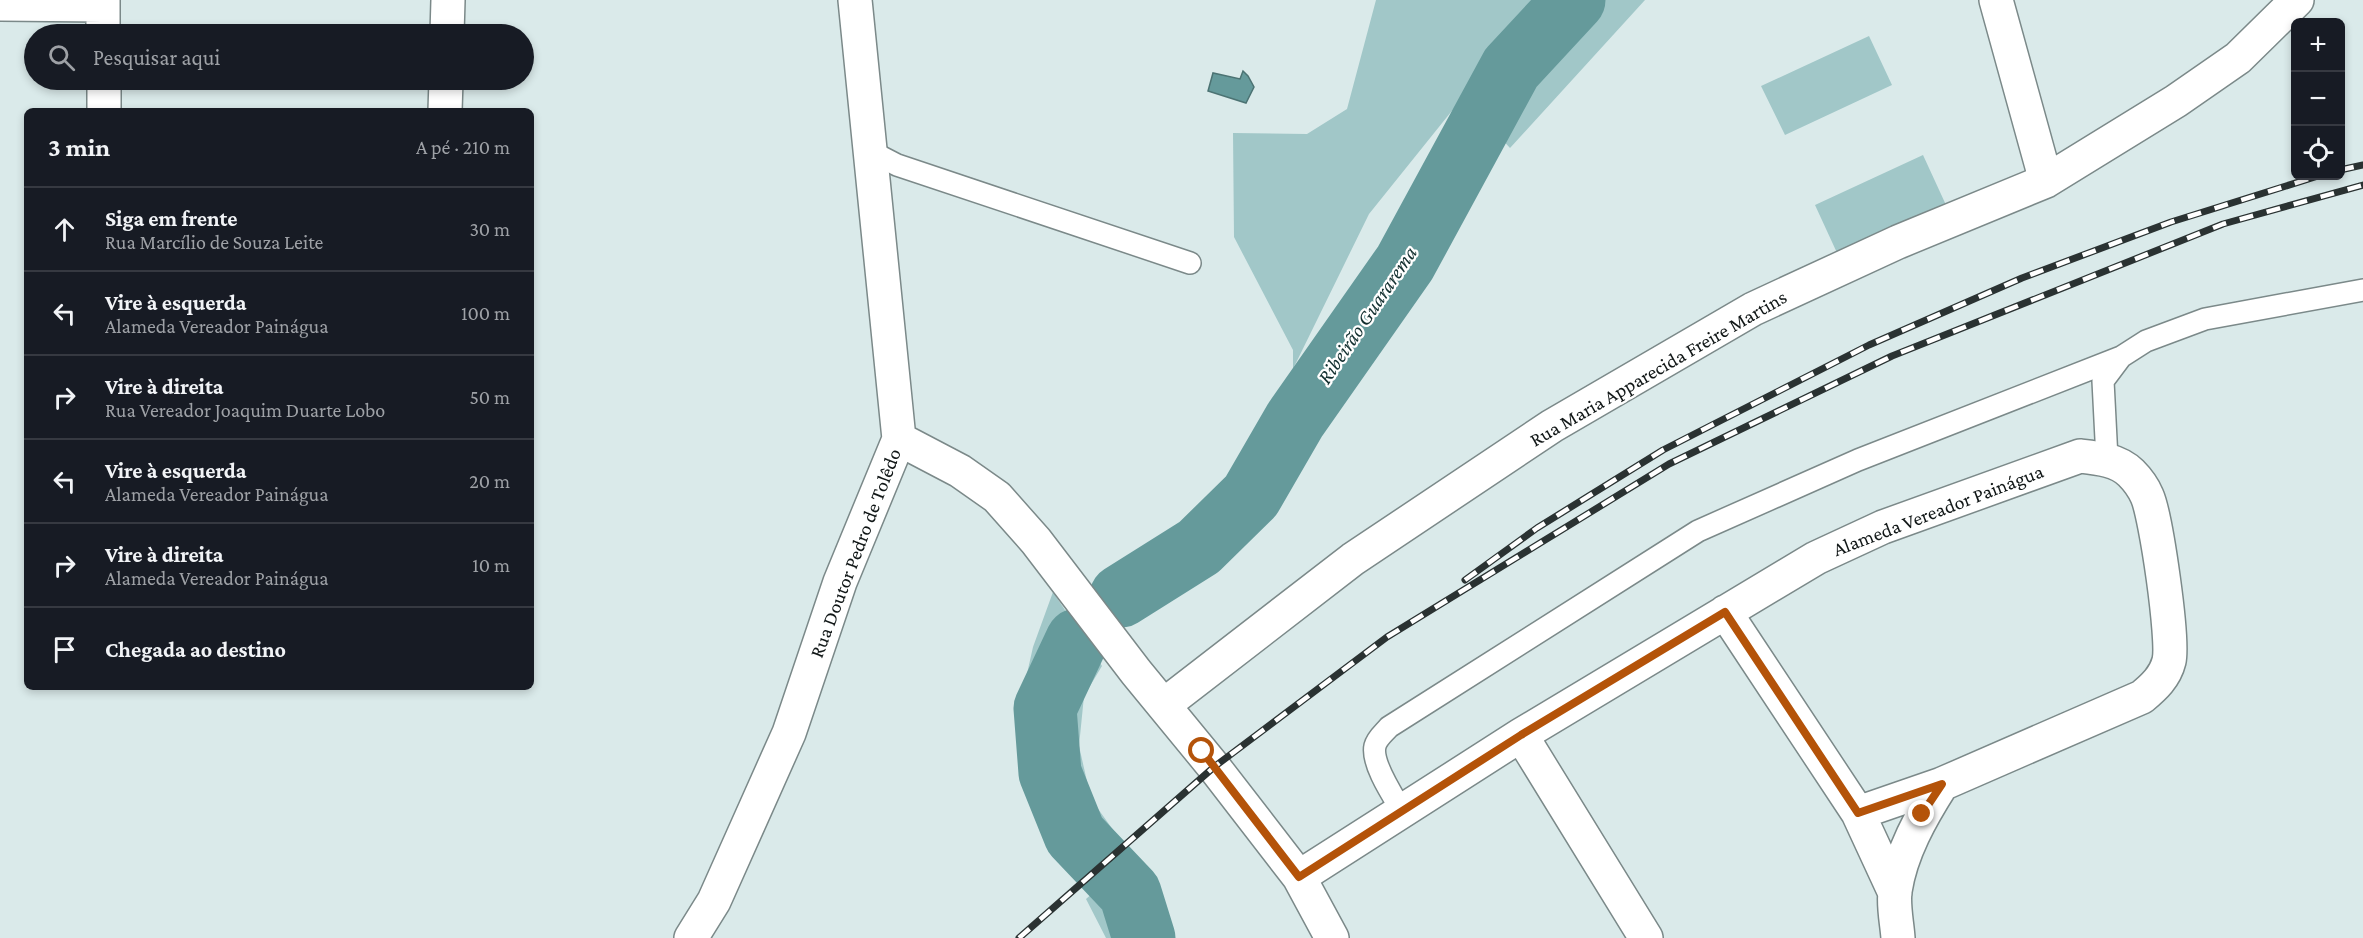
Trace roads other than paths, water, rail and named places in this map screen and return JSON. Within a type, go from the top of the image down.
[{"type":"street","points":[[447,24],[448,0]]},
{"type":"street","name":"Rua Doutor Pedro de Tolêdo","points":[[691,938],[714,901],[789,733],[840,582],[899,439],[855,0]]},
{"type":"street","points":[[1996,0],[2046,180]]},
{"type":"street","name":"Rua Maria Apparecida Freire Martins","points":[[1164,705],[1353,559],[1552,426],[1753,309],[1898,242],[2046,180],[2176,101],[2238,58],[2297,0]]},
{"type":"street","points":[[0,4],[103,13]]},
{"type":"street","points":[[104,90],[105,108]]},
{"type":"street","points":[[445,108],[446,90]]},
{"type":"street","points":[[899,439],[960,471],[997,497],[1071,584],[1136,672],[1299,877],[1332,938]]},
{"type":"street","name":"Alameda Vereador Painágua","points":[[1299,877],[1521,735],[1816,558],[1883,527],[2080,456],[2106,459],[2130,472],[2147,495],[2155,525],[2169,638],[2169,660],[2159,683],[2142,697],[1942,784],[1858,813]]},
{"type":"street","points":[[1725,612],[1858,813],[1895,893]]},
{"type":"street","points":[[1521,735],[1646,938]]},
{"type":"street","points":[[1898,938],[1895,893],[1904,856],[1922,814],[1942,784]]},
{"type":"lane","points":[[870,151],[897,165],[1190,263]]},
{"type":"lane","points":[[1402,811],[1376,763],[1374,748],[1377,740],[1389,727],[1698,531],[1858,460],[2121,357],[2146,340],[2205,319],[2363,290]]},
{"type":"lane","points":[[2106,459],[2103,381],[2121,357]]},
{"type":"waterway","name":"Ribeirão Guararema","points":[[1121,596],[1199,547],[1251,496],[1295,420],[1405,263],[1511,68],[1574,0]]},
{"type":"waterway","name":"Ribeirão Guararema","points":[[1077,640],[1045,708],[1050,773],[1075,835],[1130,893],[1144,938]]},
{"type":"railway","points":[[2345,169],[2363,165]]},
{"type":"railway","points":[[1465,580],[1537,528],[1663,450],[1869,345],[2022,278],[2171,222],[2305,180]]},
{"type":"railway","points":[[1019,938],[1214,767],[1387,637],[1669,464],[1892,356],[2223,224],[2363,185]]}]
